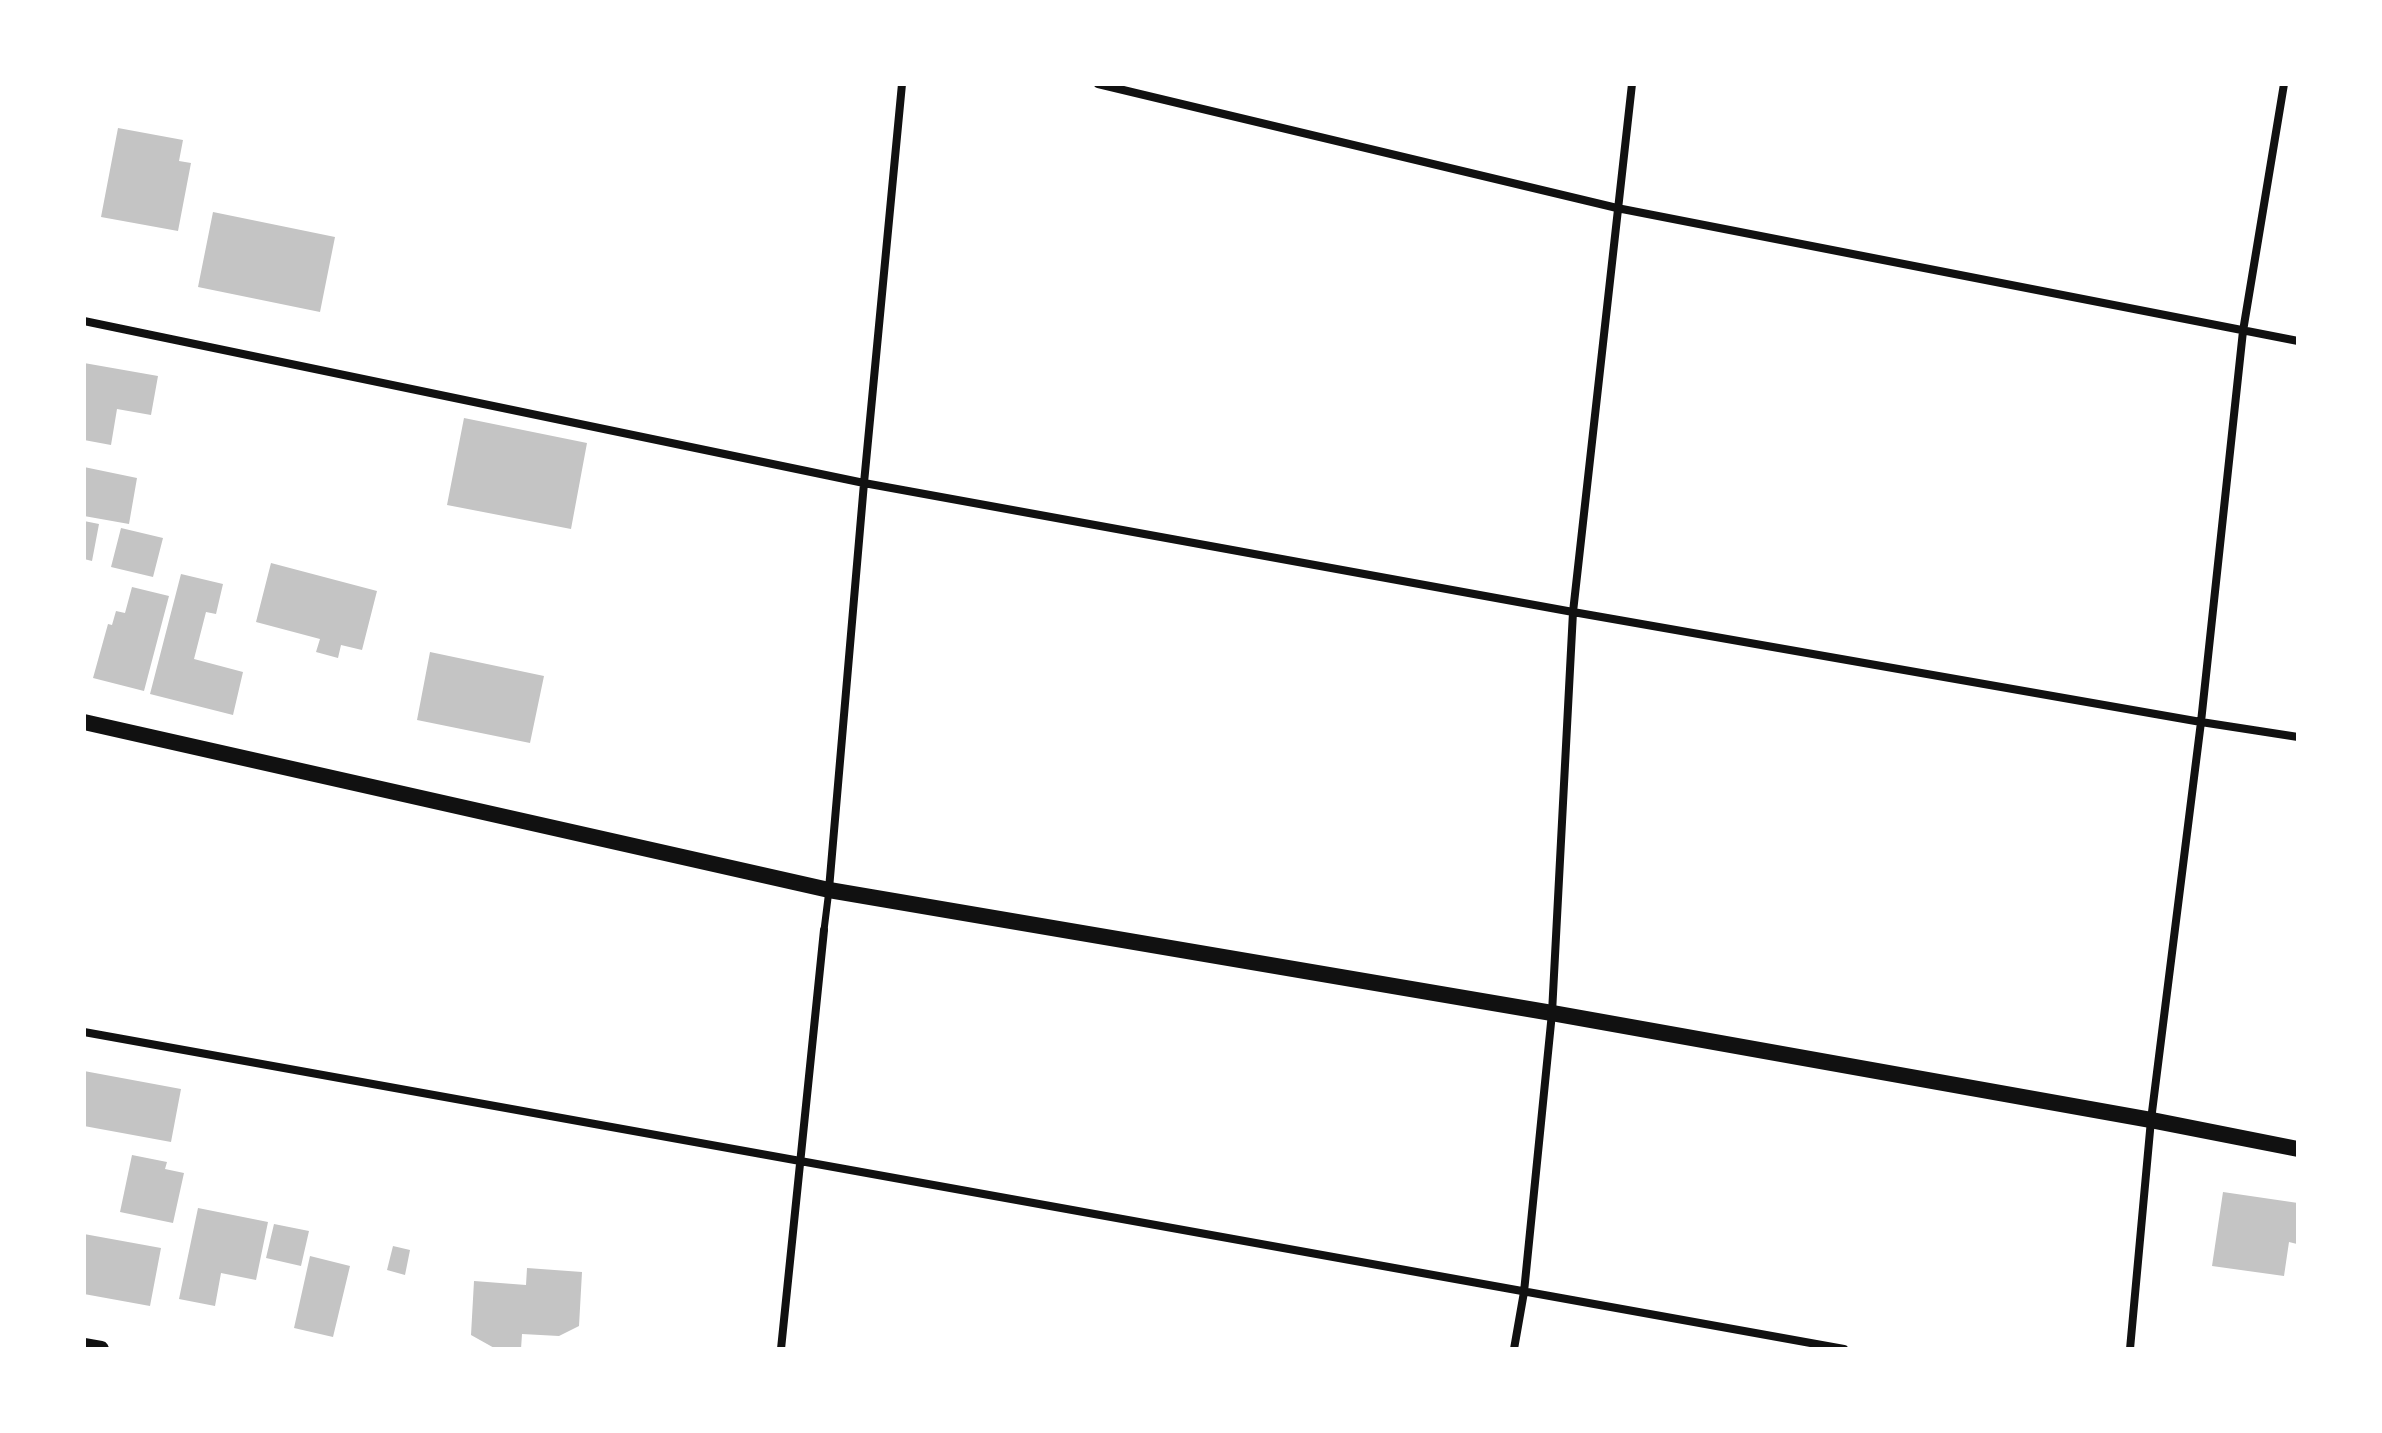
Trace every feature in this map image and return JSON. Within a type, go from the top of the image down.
[{"type":"main road","points":[[84,722],[829,890],[1552,1013],[2298,1149]]},
{"type":"main road","points":[[84,1346],[101,1349]]},
{"type":"street","points":[[781,1349],[829,890],[902,84]]},
{"type":"street","points":[[1098,84],[1617,208],[2298,341]]},
{"type":"street","points":[[1514,1349],[1524,1292],[1552,1013],[1573,612],[1632,84]]},
{"type":"street","points":[[2130,1349],[2151,1120],[2201,722],[2243,331],[2284,84]]},
{"type":"street","points":[[84,321],[864,483],[1573,612],[2298,737]]},
{"type":"street","points":[[84,1032],[1844,1349]]},
{"type":"building","points":[[118,128],[183,140],[179,161],[191,163],[178,231],[101,217]]},
{"type":"building","points":[[213,212],[335,237],[320,312],[198,287]]},
{"type":"building","points":[[84,363],[158,376],[151,415],[117,409],[111,445],[84,440]]},
{"type":"building","points":[[464,418],[587,443],[571,529],[447,505]]},
{"type":"building","points":[[84,467],[137,478],[129,524],[84,516]]},
{"type":"building","points":[[84,521],[99,524],[92,561],[84,559]]},
{"type":"building","points":[[121,528],[163,538],[153,577],[111,567]]},
{"type":"building","points":[[271,563],[377,591],[362,650],[341,645],[338,658],[316,652],[320,639],[256,622]]},
{"type":"building","points":[[181,574],[223,584],[216,614],[206,612],[194,659],[243,672],[233,715],[150,694]]},
{"type":"building","points":[[132,587],[169,596],[144,691],[93,678],[108,624],[112,625],[116,611],[125,613]]},
{"type":"building","points":[[430,652],[544,676],[530,743],[417,720]]},
{"type":"building","points":[[84,1071],[181,1089],[171,1142],[84,1126]]},
{"type":"building","points":[[132,1155],[167,1162],[165,1169],[184,1173],[173,1223],[120,1212]]},
{"type":"building","points":[[2223,1192],[2298,1203],[2297,1244],[2289,1242],[2284,1276],[2212,1266]]},
{"type":"building","points":[[198,1208],[268,1222],[256,1280],[221,1273],[215,1306],[179,1299]]},
{"type":"building","points":[[274,1224],[309,1231],[301,1266],[266,1258]]},
{"type":"building","points":[[84,1234],[161,1248],[150,1306],[84,1294]]},
{"type":"building","points":[[393,1246],[410,1250],[405,1275],[387,1270]]},
{"type":"building","points":[[310,1256],[350,1266],[333,1337],[294,1328]]},
{"type":"building","points":[[527,1268],[582,1272],[579,1326],[559,1336],[522,1334],[521,1349],[496,1349],[471,1335],[474,1281],[526,1285]]}]
